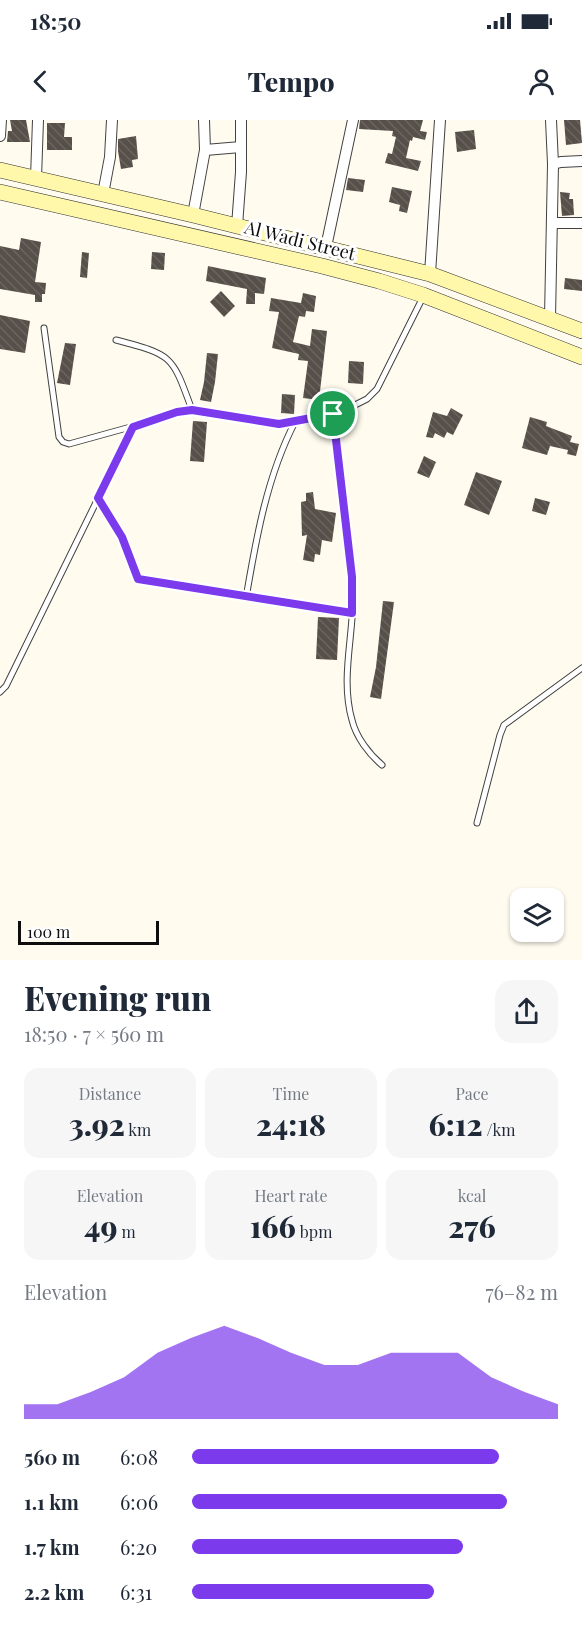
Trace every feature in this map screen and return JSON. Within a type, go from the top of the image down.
[{"type":"main road","name":"Al Wadi Street","points":[[0,170],[430,274],[582,331]]},
{"type":"main road","name":"Al Wadi Street","points":[[0,192],[322,266],[423,295],[582,357]]},
{"type":"street","points":[[0,136],[1,120]]},
{"type":"street","points":[[36,178],[38,120]]},
{"type":"street","points":[[103,194],[111,146],[112,120]]},
{"type":"street","points":[[193,215],[205,150],[204,120]]},
{"type":"street","points":[[237,226],[241,120]]},
{"type":"street","points":[[326,247],[352,120]]},
{"type":"street","points":[[430,274],[440,120]]},
{"type":"street","points":[[550,318],[554,164],[551,120]]},
{"type":"street","points":[[205,150],[241,147]]},
{"type":"street","points":[[554,164],[582,161]]},
{"type":"street","points":[[553,223],[582,223]]},
{"type":"lane","points":[[44,328],[59,437],[63,442],[74,444],[177,412],[192,410],[279,424],[333,414],[367,399],[377,389],[423,295]]},
{"type":"lane","points":[[116,340],[151,349],[164,356],[179,373],[192,410]]},
{"type":"lane","points":[[333,414],[352,577],[352,613],[347,675],[351,718],[364,745],[382,765]]},
{"type":"lane","points":[[246,598],[266,500],[287,438],[295,422]]},
{"type":"lane","points":[[0,692],[6,686],[133,427]]},
{"type":"lane","points":[[98,498],[122,537],[138,579],[246,598],[352,613]]},
{"type":"lane","points":[[477,823],[504,725],[582,668]]},
{"type":"building","points":[[10,120],[26,120],[30,142],[7,142],[8,131],[12,131]]},
{"type":"building","points":[[360,120],[423,120],[420,131],[427,132],[425,140],[413,137],[412,141],[410,140],[406,158],[421,161],[418,171],[385,163],[388,153],[392,154],[396,137],[392,136],[393,131],[359,129]]},
{"type":"building","points":[[564,120],[580,120],[582,143],[566,145]]},
{"type":"building","points":[[47,123],[65,123],[64,137],[72,137],[72,150],[47,150]]},
{"type":"building","points":[[474,130],[476,149],[457,152],[455,132]]},
{"type":"building","points":[[136,136],[138,159],[132,160],[133,167],[121,169],[118,139]]},
{"type":"building","points":[[348,178],[365,180],[363,192],[346,190]]},
{"type":"building","points":[[392,187],[412,191],[407,213],[399,211],[400,205],[389,202]]},
{"type":"building","points":[[560,192],[570,193],[569,199],[573,199],[574,215],[562,216]]},
{"type":"building","points":[[21,238],[41,242],[35,282],[46,283],[42,302],[35,302],[35,295],[0,289],[0,246],[19,250]]},
{"type":"building","points":[[82,252],[89,253],[87,278],[80,277]]},
{"type":"building","points":[[152,252],[165,253],[164,270],[151,269]]},
{"type":"building","points":[[208,266],[266,278],[264,294],[255,293],[255,304],[246,304],[247,289],[206,281]]},
{"type":"building","points":[[565,278],[582,280],[582,291],[564,289]]},
{"type":"building","points":[[221,291],[235,306],[224,317],[210,302]]},
{"type":"building","points":[[303,293],[316,296],[314,312],[306,311],[305,317],[299,316],[293,342],[310,346],[312,329],[327,331],[319,400],[303,398],[308,361],[298,360],[299,354],[272,348],[279,312],[269,311],[271,298],[301,303]]},
{"type":"building","points":[[0,315],[30,321],[25,353],[0,349]]},
{"type":"building","points":[[65,343],[76,344],[70,385],[57,383]]},
{"type":"building","points":[[207,353],[218,354],[211,402],[200,400]]},
{"type":"building","points":[[349,361],[364,362],[363,384],[348,383]]},
{"type":"building","points":[[282,394],[295,395],[294,414],[281,413]]},
{"type":"building","points":[[451,408],[463,415],[453,435],[447,432],[444,438],[435,433],[433,438],[426,437],[433,412],[447,416]]},
{"type":"building","points":[[530,417],[547,422],[546,426],[572,436],[570,442],[579,444],[576,456],[567,454],[568,450],[550,446],[547,455],[522,448]]},
{"type":"building","points":[[193,421],[207,422],[204,462],[190,461]]},
{"type":"building","points":[[424,456],[436,462],[429,478],[417,473]]},
{"type":"building","points":[[476,472],[502,481],[489,515],[464,505]]},
{"type":"building","points":[[313,492],[315,509],[336,513],[332,542],[322,540],[320,555],[315,554],[314,562],[303,560],[307,535],[302,536],[301,502],[306,501],[306,493]]},
{"type":"building","points":[[535,498],[550,502],[546,515],[532,511]]},
{"type":"building","points":[[383,601],[394,602],[381,699],[370,697],[376,667]]},
{"type":"building","points":[[318,617],[339,618],[337,660],[316,659]]},
{"type":"route","points":[[192,410],[279,424],[333,414],[352,577],[352,613],[142,582],[138,579],[122,537],[98,498],[133,427],[177,412],[192,410]]}]
